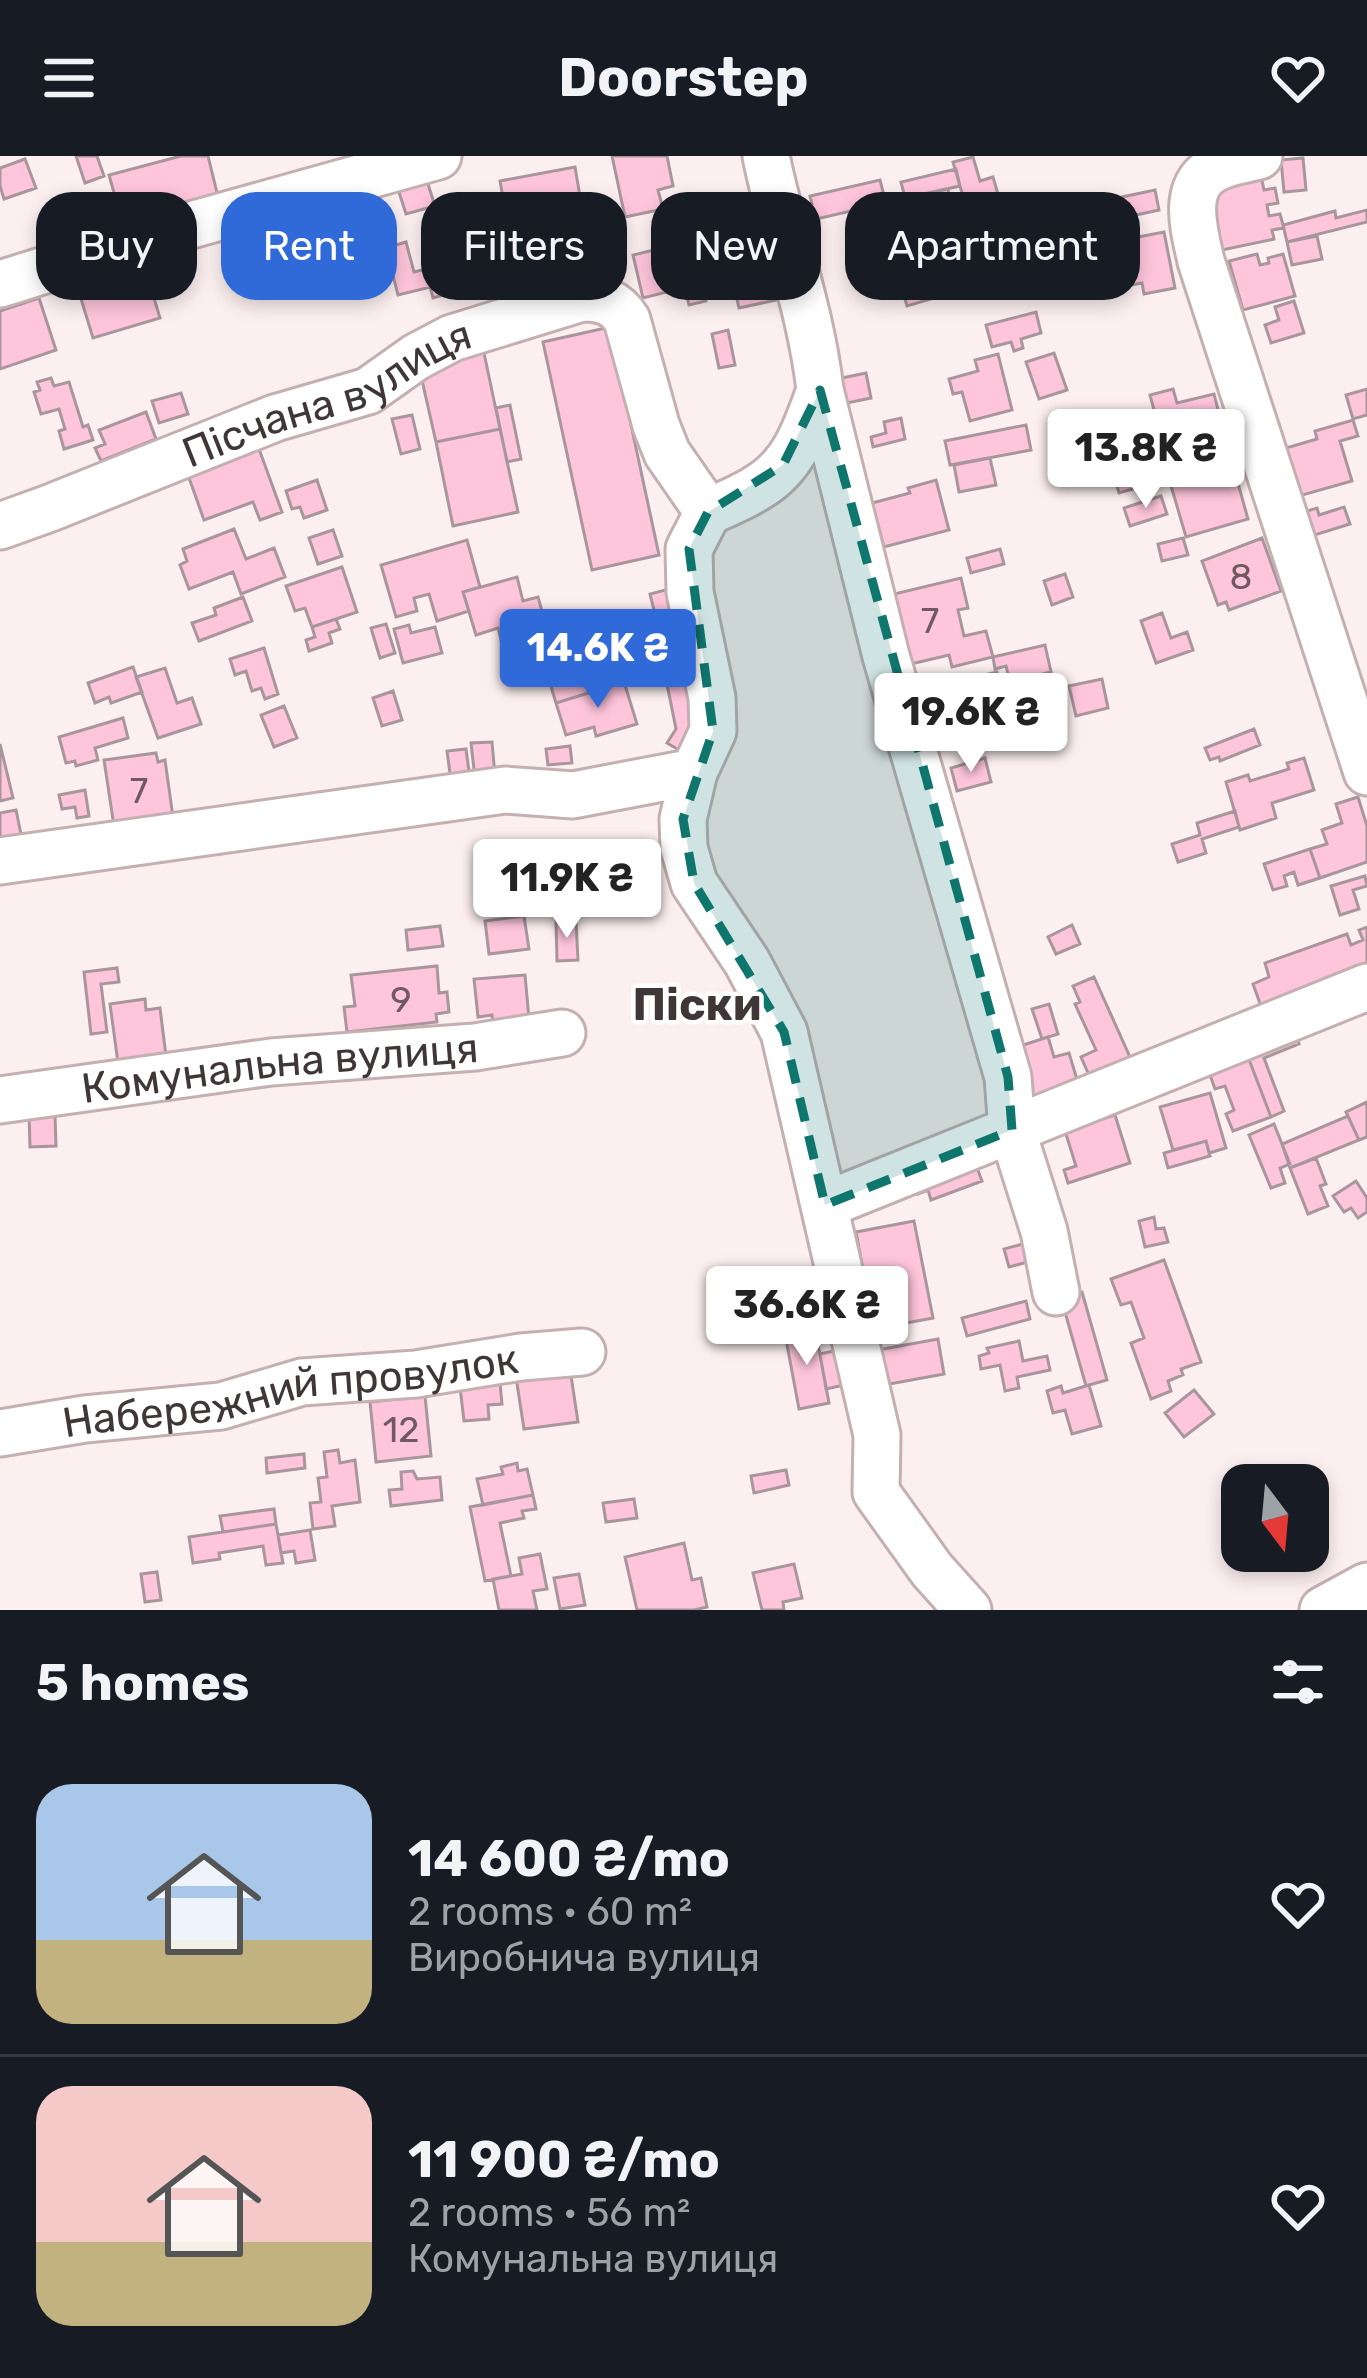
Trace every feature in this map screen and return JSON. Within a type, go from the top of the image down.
[{"type":"street","points":[[0,284],[438,156]]},
{"type":"street","points":[[766,156],[886,656],[1008,1077],[1012,1130],[1044,1231],[1056,1292]]},
{"type":"street","points":[[1259,156],[1216,166],[1202,178],[1193,195],[1191,218],[1367,772]]},
{"type":"street","name":"Пісчана вулиця","points":[[0,526],[275,418],[368,391],[452,338],[582,298],[599,298],[620,309],[627,320],[667,453],[708,512]]},
{"type":"street","points":[[820,390],[803,439],[783,465],[763,485],[708,512],[689,549],[712,731],[694,772],[683,819],[684,848],[694,883],[748,962],[784,1031],[877,1435],[876,1492],[932,1570],[968,1610]]},
{"type":"street","points":[[0,861],[505,790],[573,795],[694,772]]},
{"type":"street","points":[[825,1204],[1367,987]]},
{"type":"street","name":"Комунальна вулиця","points":[[0,1100],[271,1062],[475,1047],[562,1033]]},
{"type":"street","name":"Набережний провулок","points":[[0,1432],[221,1406],[302,1382],[416,1374],[582,1352]]},
{"type":"street","points":[[1323,1610],[1367,1586]]},
{"type":"highlighted area","points":[[820,390],[1008,1077],[1012,1130],[825,1205],[784,1032],[694,883],[683,819],[713,731],[689,549],[708,512],[783,465]]},
{"type":"building","points":[[76,156],[97,156],[104,176],[85,183]]},
{"type":"building","points":[[181,156],[208,156],[218,197],[197,202],[197,192],[114,192],[109,175]]},
{"type":"building","points":[[612,156],[667,156],[673,186],[651,192],[651,212],[627,217],[627,192],[620,192]]},
{"type":"building","points":[[973,157],[980,181],[993,177],[997,192],[962,192],[953,162]]},
{"type":"building","points":[[1303,158],[1306,190],[1284,192],[1281,160]]},
{"type":"building","points":[[25,159],[36,188],[4,199],[0,168]]},
{"type":"building","points":[[575,167],[579,192],[502,192],[500,181]]},
{"type":"building","points":[[956,169],[960,186],[904,192],[901,182]]},
{"type":"building","points":[[1261,176],[1264,190],[1275,188],[1278,203],[1267,205],[1269,216],[1280,214],[1284,228],[1272,230],[1274,239],[1222,250],[1209,187]]},
{"type":"building","points":[[880,180],[883,192],[845,192],[845,212],[821,218],[821,193]]},
{"type":"building","points":[[427,181],[431,192],[421,192],[421,210],[406,214],[398,189]]},
{"type":"building","points":[[1155,190],[1159,210],[1140,214],[1140,193]]},
{"type":"building","points":[[1367,210],[1367,222],[1287,242],[1283,225],[1335,211],[1336,218]]},
{"type":"building","points":[[1164,232],[1175,288],[1144,294],[1140,237]]},
{"type":"building","points":[[1317,236],[1322,259],[1292,265],[1287,242]]},
{"type":"building","points":[[406,242],[414,272],[421,270],[421,289],[398,295],[397,245]]},
{"type":"building","points":[[651,251],[651,296],[643,298],[633,255]]},
{"type":"building","points":[[1257,254],[1260,265],[1283,254],[1295,296],[1243,310],[1229,261]]},
{"type":"building","points":[[40,300],[56,350],[0,369],[0,311]]},
{"type":"building","points":[[81,300],[155,300],[160,318],[93,338]]},
{"type":"building","points":[[737,300],[776,300],[739,308]]},
{"type":"building","points":[[1294,301],[1304,333],[1271,343],[1265,325],[1279,320],[1275,307]]},
{"type":"building","points":[[1036,312],[1041,333],[1021,339],[1023,348],[1014,351],[1011,342],[992,347],[986,325]]},
{"type":"building","points":[[610,327],[659,555],[592,570],[543,342]]},
{"type":"building","points":[[728,330],[735,365],[719,368],[712,334]]},
{"type":"building","points":[[484,353],[500,429],[436,442],[419,367]]},
{"type":"building","points":[[1054,353],[1067,390],[1039,399],[1026,362]]},
{"type":"building","points":[[998,354],[1012,410],[970,421],[962,392],[953,394],[949,379],[978,371],[975,360]]},
{"type":"building","points":[[866,373],[871,398],[842,404],[837,379]]},
{"type":"building","points":[[51,378],[54,386],[69,382],[83,427],[88,425],[93,440],[64,449],[59,409],[41,414],[34,392],[40,390],[37,382]]},
{"type":"building","points":[[1173,389],[1177,403],[1214,394],[1226,441],[1189,450],[1187,443],[1150,453],[1145,428],[1158,425],[1150,395]]},
{"type":"building","points":[[1367,389],[1367,415],[1353,419],[1346,395]]},
{"type":"building","points":[[181,393],[188,414],[159,423],[152,401]]},
{"type":"building","points":[[510,405],[521,459],[507,462],[496,408]]},
{"type":"building","points":[[146,412],[156,439],[101,461],[95,448],[105,444],[99,430]]},
{"type":"building","points":[[412,415],[420,449],[401,454],[392,419]]},
{"type":"building","points":[[901,418],[905,439],[873,447],[871,437],[886,433],[884,422]]},
{"type":"building","points":[[1353,420],[1358,436],[1340,441],[1352,481],[1299,496],[1286,448],[1317,439],[1315,431]]},
{"type":"building","points":[[1026,425],[1031,450],[950,465],[945,441]]},
{"type":"building","points":[[500,429],[518,512],[453,526],[436,442]]},
{"type":"building","points":[[1187,443],[1191,458],[1134,474],[1127,451],[1149,446],[1150,453]]},
{"type":"building","points":[[259,449],[282,512],[260,520],[253,502],[204,520],[188,475]]},
{"type":"building","points":[[990,458],[996,485],[959,492],[954,465]]},
{"type":"building","points":[[1232,462],[1248,519],[1186,537],[1167,472],[1195,464],[1198,472]]},
{"type":"building","points":[[1157,468],[1161,481],[1119,493],[1115,479]]},
{"type":"building","points":[[317,480],[327,510],[304,518],[300,507],[292,509],[286,491]]},
{"type":"building","points":[[936,480],[949,530],[884,547],[872,503]]},
{"type":"building","points":[[1161,496],[1167,514],[1130,526],[1124,508]]},
{"type":"building","points":[[1344,507],[1350,524],[1305,538],[1297,514],[1317,508],[1319,515]]},
{"type":"building","points":[[234,529],[246,559],[274,548],[285,577],[241,594],[233,572],[189,589],[180,565],[187,561],[183,549]]},
{"type":"building","points":[[333,530],[342,556],[318,564],[309,538]]},
{"type":"building","points":[[1183,538],[1188,555],[1162,561],[1158,544]]},
{"type":"building","points":[[1262,538],[1281,591],[1229,610],[1226,602],[1218,605],[1202,561]]},
{"type":"building","points":[[467,540],[480,587],[463,592],[469,611],[437,621],[429,594],[414,598],[417,611],[396,617],[381,565]]},
{"type":"building","points":[[1000,549],[1004,564],[971,573],[967,558]]},
{"type":"building","points":[[342,567],[357,612],[312,627],[305,608],[295,611],[286,586]]},
{"type":"building","points":[[1065,574],[1073,597],[1052,605],[1044,581]]},
{"type":"building","points":[[517,577],[523,601],[538,597],[546,625],[533,629],[535,635],[502,644],[498,628],[476,635],[463,592]]},
{"type":"building","points":[[961,578],[968,608],[958,610],[964,636],[986,631],[993,657],[952,667],[949,655],[911,664],[894,594]]},
{"type":"building","points":[[673,588],[683,628],[660,634],[650,594]]},
{"type":"building","points":[[243,597],[252,621],[199,641],[192,623],[216,615],[214,608]]},
{"type":"building","points":[[592,611],[604,652],[614,648],[624,682],[556,703],[546,670],[555,667],[546,625]]},
{"type":"building","points":[[1162,613],[1171,638],[1187,632],[1193,650],[1156,663],[1141,621]]},
{"type":"building","points":[[336,619],[340,629],[329,633],[332,643],[309,651],[306,640],[315,637],[312,627]]},
{"type":"building","points":[[386,624],[395,653],[380,658],[371,628]]},
{"type":"building","points":[[409,625],[411,633],[435,627],[442,653],[403,663],[394,629]]},
{"type":"building","points":[[1045,645],[1051,672],[1010,682],[1006,666],[995,669],[993,657]]},
{"type":"building","points":[[264,648],[278,694],[265,699],[261,688],[252,691],[246,671],[235,675],[230,659]]},
{"type":"building","points":[[133,667],[142,692],[111,703],[109,697],[95,703],[88,683]]},
{"type":"building","points":[[165,668],[177,703],[192,698],[201,724],[158,738],[136,677]]},
{"type":"building","points":[[997,672],[1004,703],[982,708],[984,715],[1003,711],[1009,737],[984,742],[982,736],[937,747],[923,689]]},
{"type":"building","points":[[692,678],[703,728],[686,754],[667,743],[676,729],[667,684]]},
{"type":"building","points":[[1102,679],[1108,708],[1076,716],[1069,686]]},
{"type":"building","points":[[624,682],[637,724],[596,736],[594,727],[566,735],[556,703]]},
{"type":"building","points":[[393,691],[402,720],[382,726],[373,698]]},
{"type":"building","points":[[284,706],[297,738],[274,747],[261,715]]},
{"type":"building","points":[[123,718],[128,738],[95,748],[98,760],[76,766],[75,761],[66,763],[59,737]]},
{"type":"building","points":[[1254,729],[1260,745],[1220,761],[1219,757],[1210,760],[1205,748]]},
{"type":"building","points":[[492,742],[495,776],[475,778],[471,743]]},
{"type":"building","points":[[0,744],[13,798],[0,801]]},
{"type":"building","points":[[570,746],[572,763],[548,765],[546,749]]},
{"type":"building","points":[[466,749],[470,779],[451,781],[447,751]]},
{"type":"building","points":[[156,753],[158,762],[165,760],[173,817],[114,826],[104,760]]},
{"type":"building","points":[[985,758],[991,782],[957,791],[951,768]]},
{"type":"building","points":[[1304,758],[1314,790],[1272,803],[1276,818],[1240,830],[1226,782],[1248,775],[1250,781],[1289,769],[1287,763]]},
{"type":"building","points":[[85,790],[89,816],[77,818],[75,807],[62,809],[59,795]]},
{"type":"building","points":[[1358,797],[1367,826],[1367,862],[1320,878],[1310,849],[1327,844],[1322,830],[1342,823],[1336,804]]},
{"type":"building","points":[[16,810],[22,839],[0,844],[0,813]]},
{"type":"building","points":[[1235,811],[1239,827],[1202,839],[1206,853],[1178,862],[1172,844],[1200,835],[1197,823]]},
{"type":"building","points":[[1310,849],[1320,878],[1298,885],[1294,872],[1284,876],[1287,886],[1273,890],[1264,864]]},
{"type":"building","points":[[1365,876],[1367,886],[1353,890],[1359,909],[1340,915],[1331,886]]},
{"type":"building","points":[[524,916],[529,949],[489,954],[485,921]]},
{"type":"building","points":[[576,920],[578,960],[557,961],[556,921]]},
{"type":"building","points":[[1072,925],[1080,944],[1056,954],[1048,937]]},
{"type":"building","points":[[440,926],[443,946],[408,950],[406,930]]},
{"type":"building","points":[[1367,927],[1367,977],[1262,1009],[1253,984],[1269,977],[1265,963],[1347,934],[1351,945],[1363,940],[1359,930]]},
{"type":"building","points":[[437,966],[439,993],[447,992],[449,1012],[436,1014],[437,1022],[347,1032],[344,1007],[355,1006],[351,975]]},
{"type":"building","points":[[117,968],[119,982],[101,984],[107,1032],[91,1034],[84,972]]},
{"type":"building","points":[[525,975],[530,1030],[494,1033],[492,1015],[478,1017],[474,979]]},
{"type":"building","points":[[1094,977],[1134,1066],[1093,1084],[1081,1057],[1096,1050],[1075,1004],[1080,1002],[1073,986]]},
{"type":"building","points":[[145,999],[146,1010],[160,1008],[166,1056],[118,1063],[110,1004]]},
{"type":"building","points":[[1049,1004],[1058,1034],[1042,1039],[1032,1009]]},
{"type":"building","points":[[1294,1030],[1299,1044],[1264,1058],[1284,1111],[1271,1117],[1245,1049]]},
{"type":"building","points":[[1048,1037],[1054,1057],[1069,1053],[1079,1086],[1033,1101],[1020,1046]]},
{"type":"building","points":[[1245,1049],[1271,1117],[1233,1131],[1226,1114],[1234,1110],[1225,1086],[1215,1089],[1209,1072]]},
{"type":"building","points":[[1210,1093],[1226,1148],[1209,1153],[1206,1141],[1173,1150],[1160,1107]]},
{"type":"building","points":[[1367,1102],[1367,1137],[1359,1140],[1346,1112]]},
{"type":"building","points":[[29,1115],[55,1115],[56,1146],[30,1147]]},
{"type":"building","points":[[1115,1115],[1130,1163],[1068,1183],[1064,1170],[1076,1166],[1065,1131]]},
{"type":"building","points":[[1348,1116],[1359,1140],[1290,1168],[1282,1144]]},
{"type":"building","points":[[1274,1124],[1290,1164],[1280,1168],[1285,1183],[1271,1188],[1249,1135]]},
{"type":"building","points":[[1206,1141],[1210,1156],[1168,1168],[1164,1153]]},
{"type":"building","points":[[973,1157],[982,1181],[931,1200],[928,1190],[918,1194],[913,1180]]},
{"type":"building","points":[[1316,1158],[1328,1206],[1308,1214],[1290,1168]]},
{"type":"building","points":[[1356,1181],[1367,1198],[1367,1212],[1358,1218],[1351,1208],[1344,1212],[1333,1196]]},
{"type":"building","points":[[1154,1217],[1156,1229],[1164,1228],[1168,1242],[1145,1247],[1139,1221]]},
{"type":"building","points":[[914,1221],[933,1318],[874,1329],[856,1232]]},
{"type":"building","points":[[1038,1240],[1043,1258],[1009,1267],[1004,1249]]},
{"type":"building","points":[[1164,1260],[1201,1362],[1181,1369],[1183,1375],[1168,1381],[1171,1391],[1151,1399],[1131,1343],[1144,1338],[1131,1302],[1121,1305],[1111,1279]]},
{"type":"building","points":[[1082,1292],[1107,1380],[1086,1386],[1061,1298]]},
{"type":"building","points":[[1026,1301],[1030,1319],[967,1336],[962,1318]]},
{"type":"building","points":[[815,1328],[829,1403],[799,1409],[785,1334]]},
{"type":"building","points":[[938,1339],[944,1374],[884,1385],[878,1350]]},
{"type":"building","points":[[1019,1341],[1023,1361],[1047,1356],[1050,1370],[1017,1377],[1019,1388],[1005,1391],[1000,1365],[981,1369],[979,1356],[989,1353],[987,1348]]},
{"type":"building","points":[[838,1350],[844,1385],[826,1389],[820,1354]]},
{"type":"building","points":[[570,1369],[578,1422],[524,1429],[516,1377]]},
{"type":"building","points":[[500,1383],[502,1404],[488,1405],[489,1419],[464,1421],[460,1387]]},
{"type":"building","points":[[1089,1385],[1101,1426],[1072,1434],[1065,1410],[1053,1413],[1047,1391],[1061,1386],[1063,1393]]},
{"type":"building","points":[[1194,1390],[1214,1414],[1184,1437],[1165,1413]]},
{"type":"building","points":[[425,1396],[431,1456],[376,1462],[370,1402]]},
{"type":"building","points":[[338,1450],[340,1463],[355,1460],[360,1502],[332,1506],[335,1526],[313,1529],[310,1503],[321,1502],[318,1478],[327,1477],[324,1452]]},
{"type":"building","points":[[304,1454],[305,1468],[267,1473],[266,1458]]},
{"type":"building","points":[[517,1463],[518,1471],[527,1469],[533,1495],[483,1505],[477,1479],[503,1474],[501,1467]]},
{"type":"building","points":[[786,1470],[789,1485],[754,1493],[751,1476]]},
{"type":"building","points":[[413,1471],[417,1479],[440,1477],[442,1500],[391,1506],[389,1490],[402,1489],[401,1472]]},
{"type":"building","points":[[533,1495],[536,1509],[522,1511],[524,1518],[500,1523],[511,1576],[485,1581],[470,1507]]},
{"type":"building","points":[[634,1499],[637,1518],[606,1522],[603,1503]]},
{"type":"building","points":[[274,1509],[276,1524],[223,1532],[220,1516]]},
{"type":"building","points":[[276,1524],[283,1563],[266,1565],[263,1546],[193,1563],[189,1537]]},
{"type":"building","points":[[310,1530],[315,1560],[296,1563],[294,1551],[281,1553],[278,1535]]},
{"type":"building","points":[[684,1543],[692,1580],[701,1578],[707,1607],[637,1610],[625,1557]]},
{"type":"building","points":[[540,1554],[547,1589],[533,1591],[537,1610],[499,1610],[493,1579],[522,1574],[519,1558]]},
{"type":"building","points":[[794,1564],[802,1598],[783,1602],[784,1610],[762,1610],[753,1573]]},
{"type":"building","points":[[157,1572],[161,1600],[145,1602],[141,1574]]},
{"type":"building","points":[[579,1574],[585,1605],[560,1609],[554,1578]]},
{"type":"district","name":"Піски","points":[[697,1004]]}]
